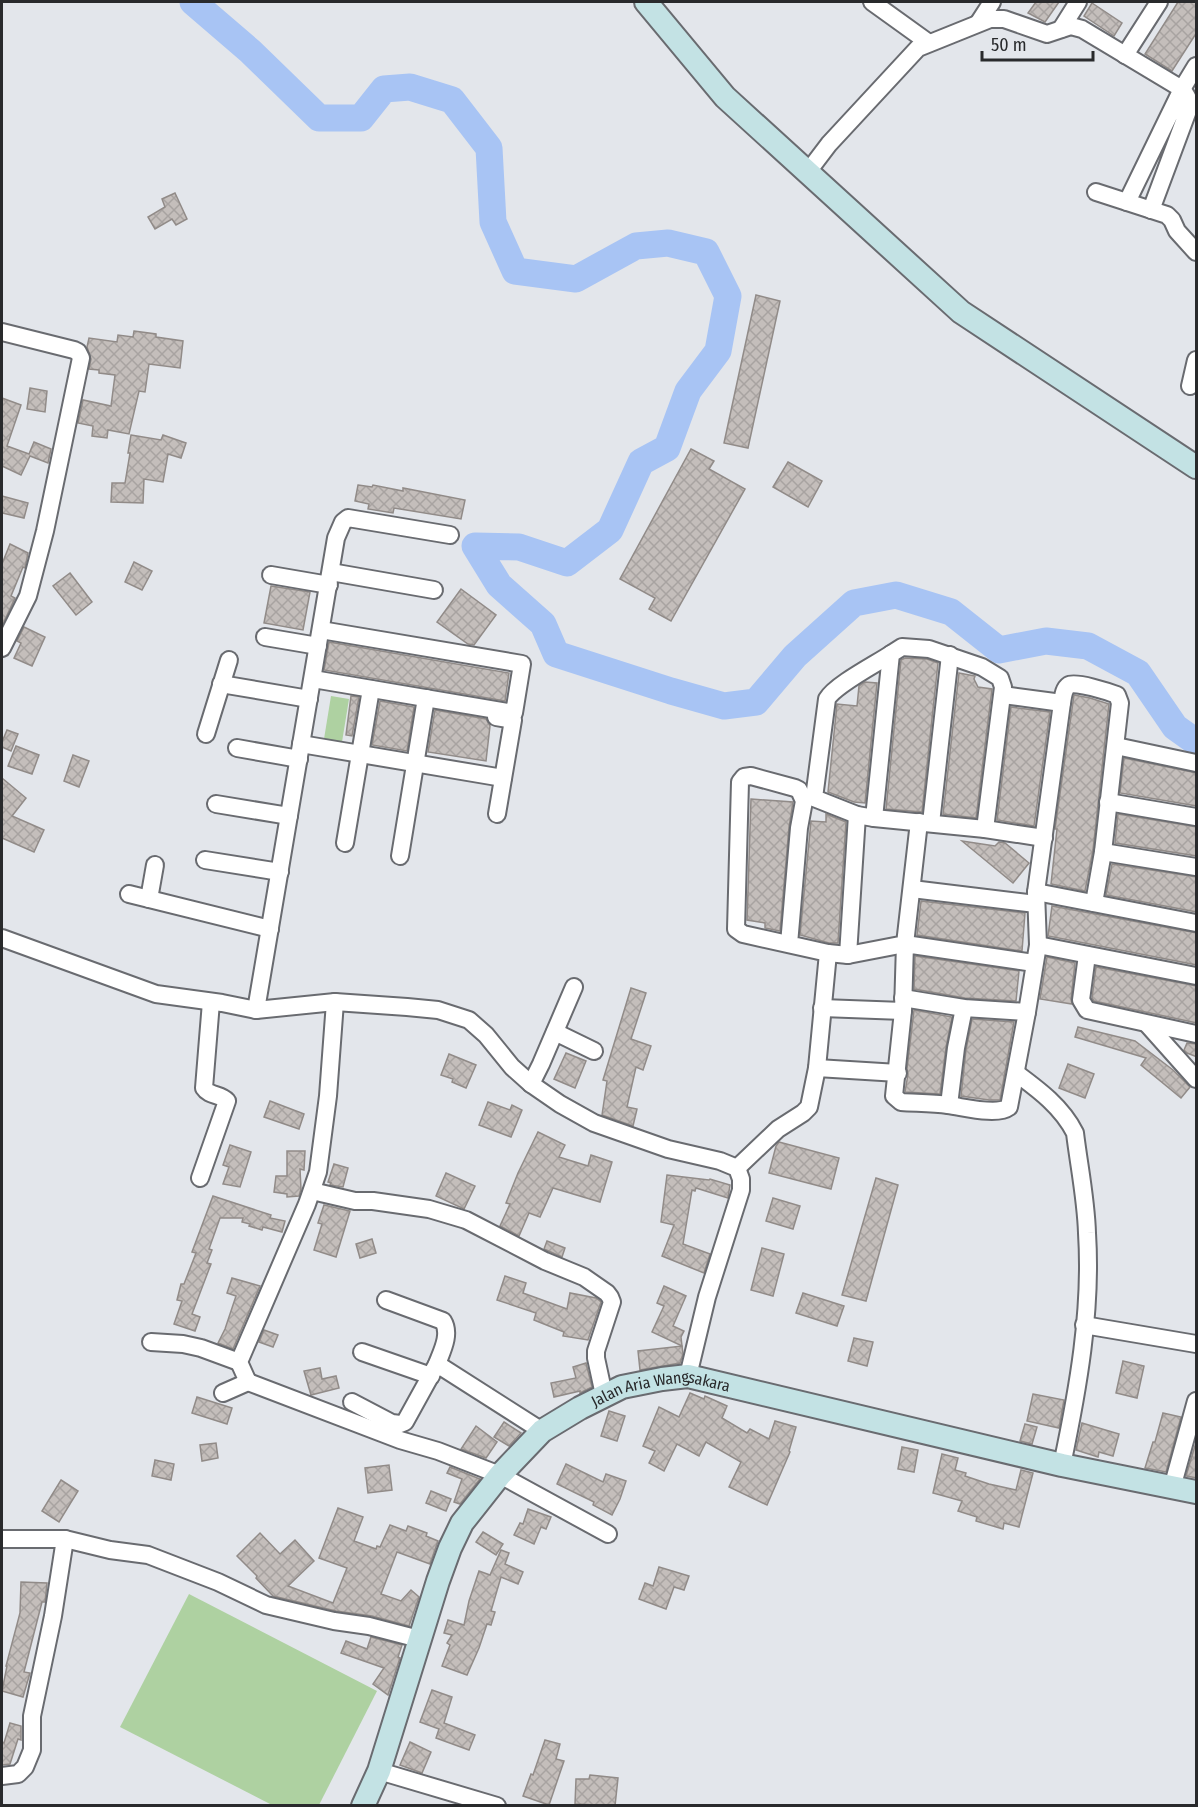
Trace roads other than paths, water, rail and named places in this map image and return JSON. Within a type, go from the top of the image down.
[{"type":"street","points":[[645,2],[725,97],[961,312],[1197,466]]},
{"type":"street","points":[[872,2],[929,43]]},
{"type":"street","points":[[979,22],[992,2]]},
{"type":"street","points":[[1061,29],[1078,2]]},
{"type":"street","points":[[1125,56],[1159,2]]},
{"type":"street","points":[[807,173],[829,144],[918,48],[979,22],[998,18],[1047,34],[1071,26],[1082,29],[1182,89],[1188,97],[1189,108],[1151,210]]},
{"type":"street","points":[[1127,202],[1182,89],[1197,66]]},
{"type":"street","points":[[1096,192],[1167,215],[1177,231],[1197,252]]},
{"type":"street","points":[[2,332],[74,350],[81,358],[45,531],[28,596],[2,648]]},
{"type":"street","points":[[1190,386],[1197,360]]},
{"type":"street","points":[[256,1010],[336,538],[343,522],[348,518],[450,535]]},
{"type":"street","points":[[271,575],[330,578],[434,590]]},
{"type":"street","points":[[221,684],[370,693],[514,713],[522,664],[319,638],[265,637]]},
{"type":"street","points":[[789,944],[799,828],[809,800],[827,699],[843,685],[902,647],[929,649],[950,655],[982,667],[1000,678],[1003,695],[985,829]]},
{"type":"street","points":[[874,818],[891,654]]},
{"type":"street","points":[[950,655],[905,945],[898,1073],[894,1096],[896,1099],[901,1102],[949,1105],[976,1110],[1005,1110],[1009,1107],[1028,1012],[1038,945],[1036,898],[1062,704],[1067,686],[1073,684],[1117,695],[1120,704],[1103,852],[1094,903]]},
{"type":"street","points":[[206,734],[229,660]]},
{"type":"street","points":[[345,843],[370,693]]},
{"type":"street","points":[[1003,695],[1062,704]]},
{"type":"street","points":[[400,856],[425,702]]},
{"type":"street","points":[[425,702],[513,720],[497,814]]},
{"type":"street","points":[[1116,746],[1197,763]]},
{"type":"street","points":[[237,748],[360,754],[503,778]]},
{"type":"street","points":[[1034,963],[905,945],[848,955],[828,954],[743,934],[736,929],[740,782],[744,777],[751,776],[795,788],[809,800],[857,815],[1044,838]]},
{"type":"street","points":[[1108,802],[1197,817]]},
{"type":"street","points":[[216,804],[289,816]]},
{"type":"street","points":[[848,955],[857,815]]},
{"type":"street","points":[[1103,852],[1197,867]]},
{"type":"street","points":[[205,860],[280,872]]},
{"type":"street","points":[[149,899],[155,865]]},
{"type":"street","points":[[912,889],[1094,903],[1197,923]]},
{"type":"street","points":[[129,894],[270,929]]},
{"type":"street","points":[[2,938],[156,994],[256,1010],[335,1002],[438,1010],[469,1020],[531,1084],[594,1123],[668,1149],[720,1161],[737,1168],[741,1179],[741,1190],[707,1297],[688,1376]]},
{"type":"street","points":[[1038,945],[1197,976]]},
{"type":"street","points":[[737,1168],[778,1129],[809,1107],[818,1068],[828,954]]},
{"type":"street","points":[[1087,955],[1081,1000],[1087,1010],[1197,1034]]},
{"type":"street","points":[[531,1084],[574,987]]},
{"type":"street","points":[[200,1178],[227,1101],[204,1088],[211,1002]]},
{"type":"street","points":[[239,1362],[318,1172],[328,1096],[335,1002]]},
{"type":"street","points":[[822,1008],[903,1004],[1028,1012]]},
{"type":"street","points":[[949,1105],[964,1008]]},
{"type":"street","points":[[1147,1024],[1197,1079]]},
{"type":"street","points":[[555,1032],[594,1051]]},
{"type":"street","points":[[818,1068],[898,1073]]},
{"type":"street","points":[[1016,1073],[1039,1089],[1057,1106],[1069,1120],[1075,1132],[1087,1232],[1088,1277],[1082,1363],[1062,1465]]},
{"type":"street","points":[[312,1191],[355,1201],[373,1201],[429,1209],[466,1220],[545,1261],[590,1281],[607,1293],[612,1302],[596,1351],[604,1395]]},
{"type":"street","points":[[352,1402],[392,1423],[405,1422],[434,1370],[447,1332],[443,1321],[386,1300]]},
{"type":"street","points":[[1084,1325],[1197,1344]]},
{"type":"street","points":[[151,1342],[183,1344],[201,1348],[239,1362],[248,1382]]},
{"type":"street","points":[[362,1352],[434,1370],[542,1431]]},
{"type":"street","name":"Jalan Aria Wangsakara","points":[[363,1806],[380,1771],[419,1639],[446,1559],[462,1522],[500,1475],[542,1431],[580,1408],[622,1387],[662,1378],[688,1376],[1062,1465],[1197,1492]]},
{"type":"street","points":[[223,1393],[248,1382],[400,1440],[438,1451],[500,1475],[608,1534]]},
{"type":"street","points":[[1172,1488],[1197,1401]]},
{"type":"street","points":[[2,1539],[65,1539],[110,1550],[148,1555],[218,1582],[266,1605],[334,1621],[369,1626],[419,1639]]},
{"type":"street","points":[[2,1776],[18,1774],[25,1767],[32,1750],[32,1716],[53,1616],[65,1539]]},
{"type":"street","points":[[380,1771],[496,1806]]},
{"type":"waterway","points":[[193,2],[250,51],[319,118],[361,118],[384,89],[410,87],[452,100],[489,148],[493,222],[515,271],[576,279],[636,246],[668,243],[706,252],[728,296],[718,351],[688,391],[667,448],[641,462],[610,530],[567,563],[519,547],[475,546],[499,585],[543,624],[556,654],[724,706],[756,702],[795,656],[854,603],[896,595],[951,612],[999,650],[1046,641],[1088,646],[1138,673],[1175,727],[1196,742]]}]
